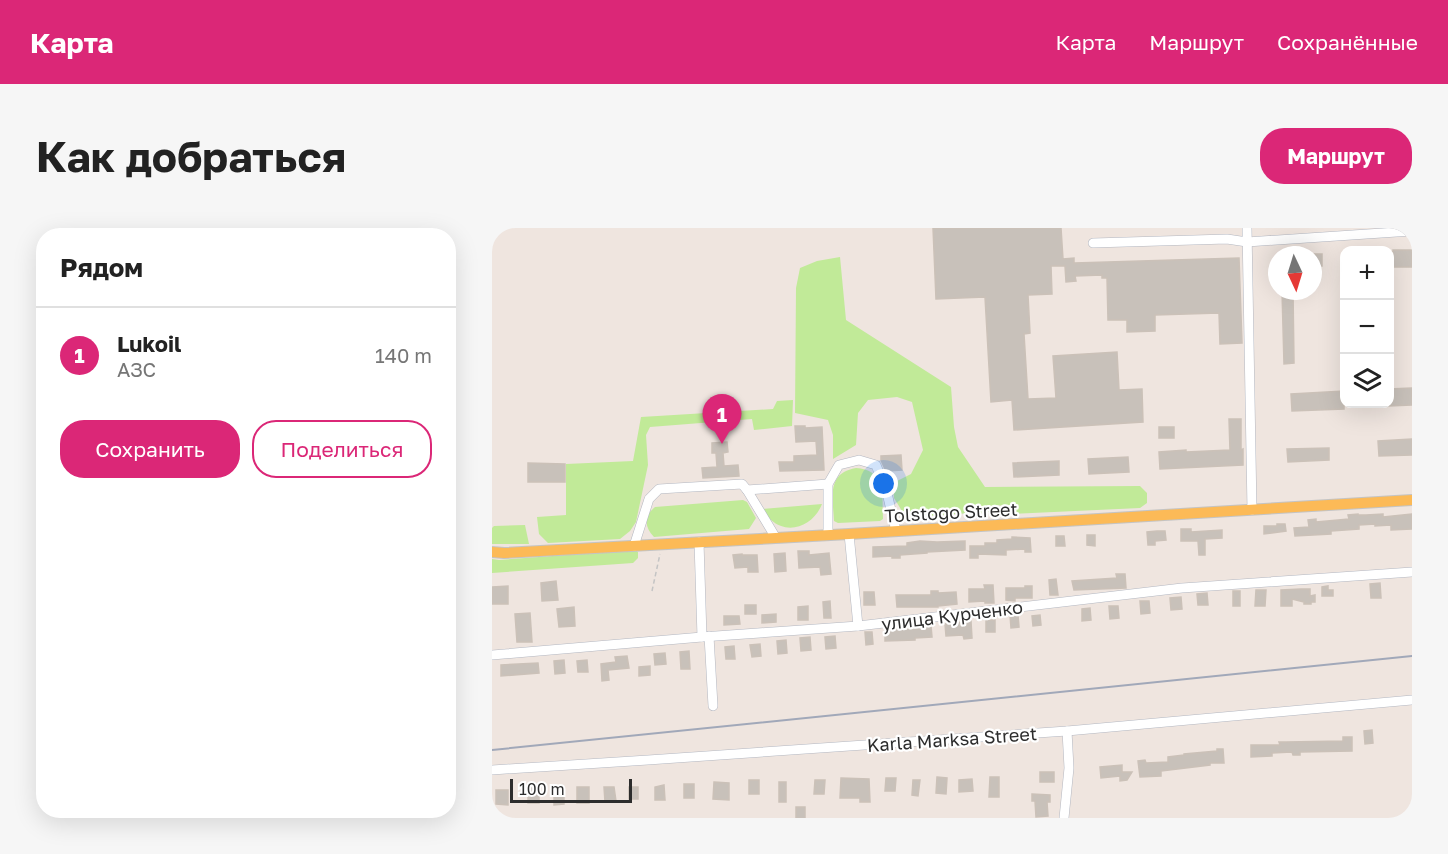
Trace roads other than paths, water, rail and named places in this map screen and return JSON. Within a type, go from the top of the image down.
[{"type":"main road","name":"Tolstogo Street","points":[[492,552],[849,534],[1412,500]]},
{"type":"street","points":[[1247,228],[1252,510]]},
{"type":"street","points":[[1093,243],[1227,239],[1247,242],[1412,231]]},
{"type":"street","points":[[828,535],[828,484],[839,465],[859,460],[876,465],[887,493],[896,531]]},
{"type":"street","points":[[634,546],[650,499],[659,489],[742,484],[776,538]]},
{"type":"street","points":[[747,490],[828,484]]},
{"type":"street","points":[[849,534],[858,626]]},
{"type":"street","points":[[699,542],[712,706]]},
{"type":"street","name":"улица Курченко","points":[[492,655],[858,626],[1182,588],[1412,572]]},
{"type":"street","name":"Karla Marksa Street","points":[[492,770],[1067,731],[1412,700]]},
{"type":"street","points":[[1064,818],[1069,768],[1067,731]]},
{"type":"railway","points":[[492,750],[1412,656]]},
{"type":"place","name":"Lukoil","points":[[722,444]]}]
